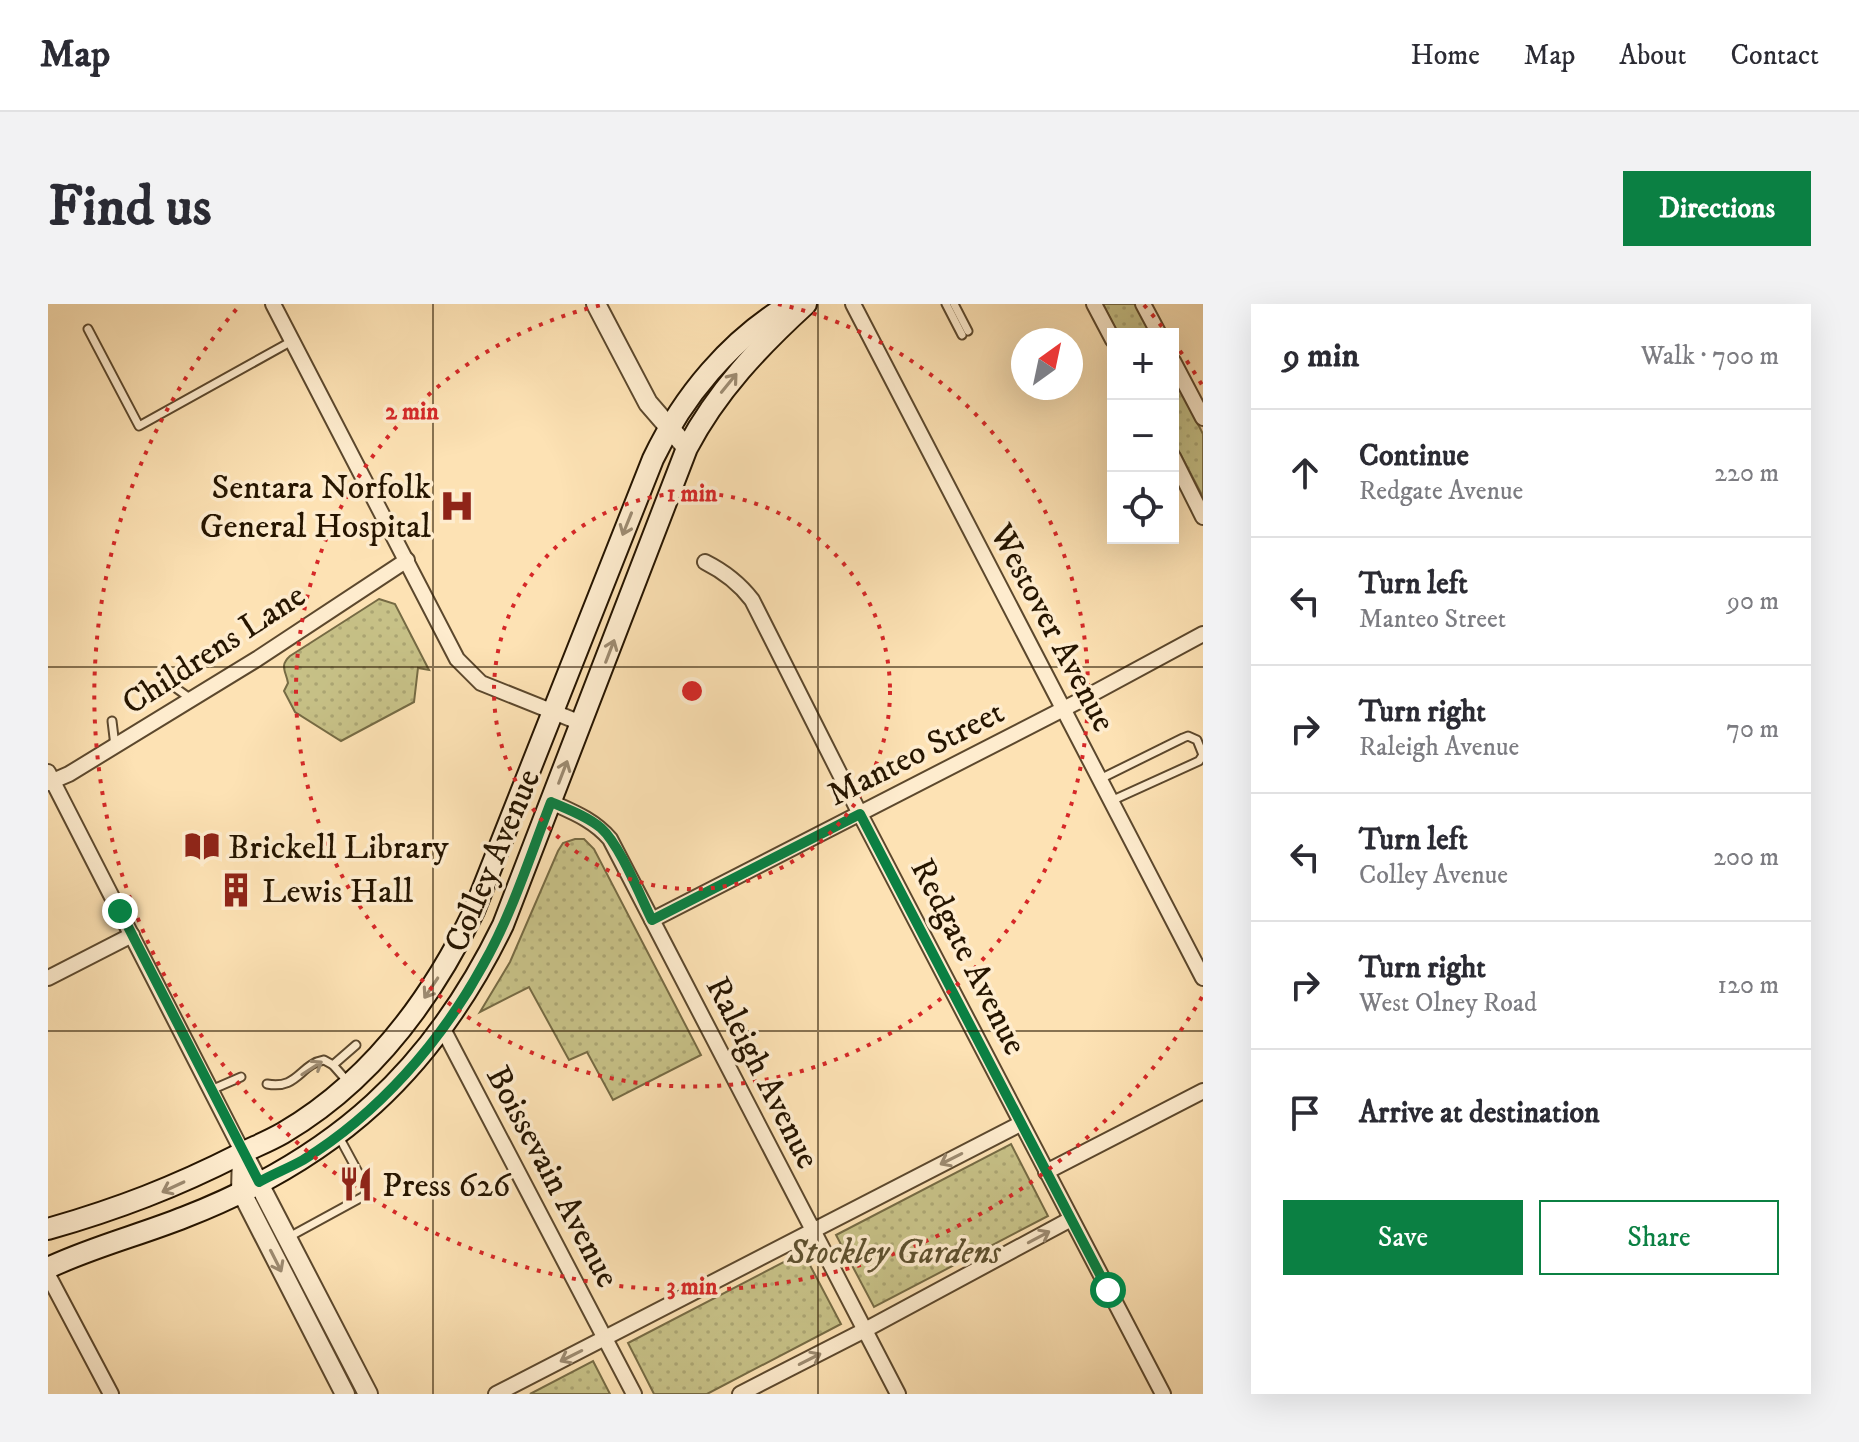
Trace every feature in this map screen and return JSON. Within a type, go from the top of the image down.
[{"type":"main road","name":"Colley Avenue","points":[[48,1229],[161,1193],[285,1132],[349,1084],[383,1052],[436,982],[474,911],[668,427],[718,362],[741,340],[790,304]]},
{"type":"main road","name":"Colley Avenue","points":[[48,1268],[187,1217],[303,1159],[379,1100],[443,1029],[484,964],[503,925],[675,487],[687,448],[701,421],[727,384],[756,351],[806,304]]},
{"type":"street","points":[[273,304],[457,659],[481,683],[581,723]]},
{"type":"street","points":[[596,304],[648,403],[687,448]]},
{"type":"street","name":"Westover Avenue","points":[[853,304],[1203,978]]},
{"type":"street","points":[[1094,304],[1107,329]]},
{"type":"street","points":[[1143,304],[1156,328]]},
{"type":"street","points":[[1179,372],[1203,418]]},
{"type":"street","points":[[1179,469],[1203,517]]},
{"type":"street","name":"Childrens Lane","points":[[50,778],[115,746],[407,560]]},
{"type":"street","name":"Redgate Avenue","points":[[705,562],[722,570],[752,600],[1020,1124],[1163,1394]]},
{"type":"street","name":"Manteo Street","points":[[652,920],[1203,634]]},
{"type":"street","points":[[50,778],[243,1153],[250,1186],[345,1394]]},
{"type":"street","name":"Raleigh Avenue","points":[[551,802],[600,827],[610,839],[898,1394]]},
{"type":"street","points":[[48,978],[132,935]]},
{"type":"street","name":"Boissevain Avenue","points":[[443,1029],[634,1394]]},
{"type":"street","points":[[1046,1172],[1203,1091]]},
{"type":"street","points":[[496,1394],[1020,1124]]},
{"type":"street","points":[[250,1186],[287,1238],[368,1394]]},
{"type":"street","points":[[740,1394],[1071,1219]]},
{"type":"street","points":[[48,1275],[111,1394]]},
{"type":"lane","points":[[946,304],[965,333],[954,304]]},
{"type":"lane","points":[[88,329],[139,426],[292,341]]},
{"type":"lane","points":[[173,686],[191,699]]},
{"type":"lane","points":[[112,721],[115,746]]},
{"type":"lane","points":[[1100,779],[1183,738],[1188,736],[1197,740],[1203,755],[1199,761],[1111,801]]},
{"type":"lane","points":[[333,1065],[356,1045]]},
{"type":"lane","points":[[267,1084],[280,1086],[290,1082],[318,1061],[324,1060],[333,1065],[349,1084]]},
{"type":"lane","points":[[211,1090],[241,1077]]},
{"type":"lane","points":[[287,1238],[366,1195],[365,1185],[338,1134]]},
{"type":"green space","points":[[1103,304],[1136,304],[1148,328],[1115,328]]},
{"type":"green space","points":[[1179,388],[1203,434],[1203,497],[1179,451]]},
{"type":"green space","points":[[379,599],[395,604],[429,670],[418,668],[414,702],[341,741],[295,712],[284,691],[288,683],[285,663],[290,656]]},
{"type":"green space","points":[[584,839],[594,849],[701,1055],[613,1100],[587,1052],[569,1060],[529,987],[480,1012],[510,962],[558,851],[563,843]]},
{"type":"green space","name":"Stockley Gardens","points":[[1011,1144],[1048,1216],[874,1307],[836,1235]]},
{"type":"green space","name":"Stockley Gardens","points":[[803,1252],[841,1324],[707,1394],[654,1394],[628,1343]]},
{"type":"green space","points":[[593,1361],[610,1394],[530,1394]]},
{"type":"place","name":"Sentara Norfolk General Hospital","points":[[457,506]]},
{"type":"place","name":"Brickell Library","points":[[202,846]]},
{"type":"place","name":"Lewis Hall","points":[[236,890]]},
{"type":"place","name":"Press 626","points":[[356,1184]]},
{"type":"route","points":[[120,911],[259,1182],[303,1159],[343,1131],[409,1070],[443,1029],[484,964],[503,925],[551,802],[600,827],[610,839],[652,920],[860,814],[1108,1290]]}]
